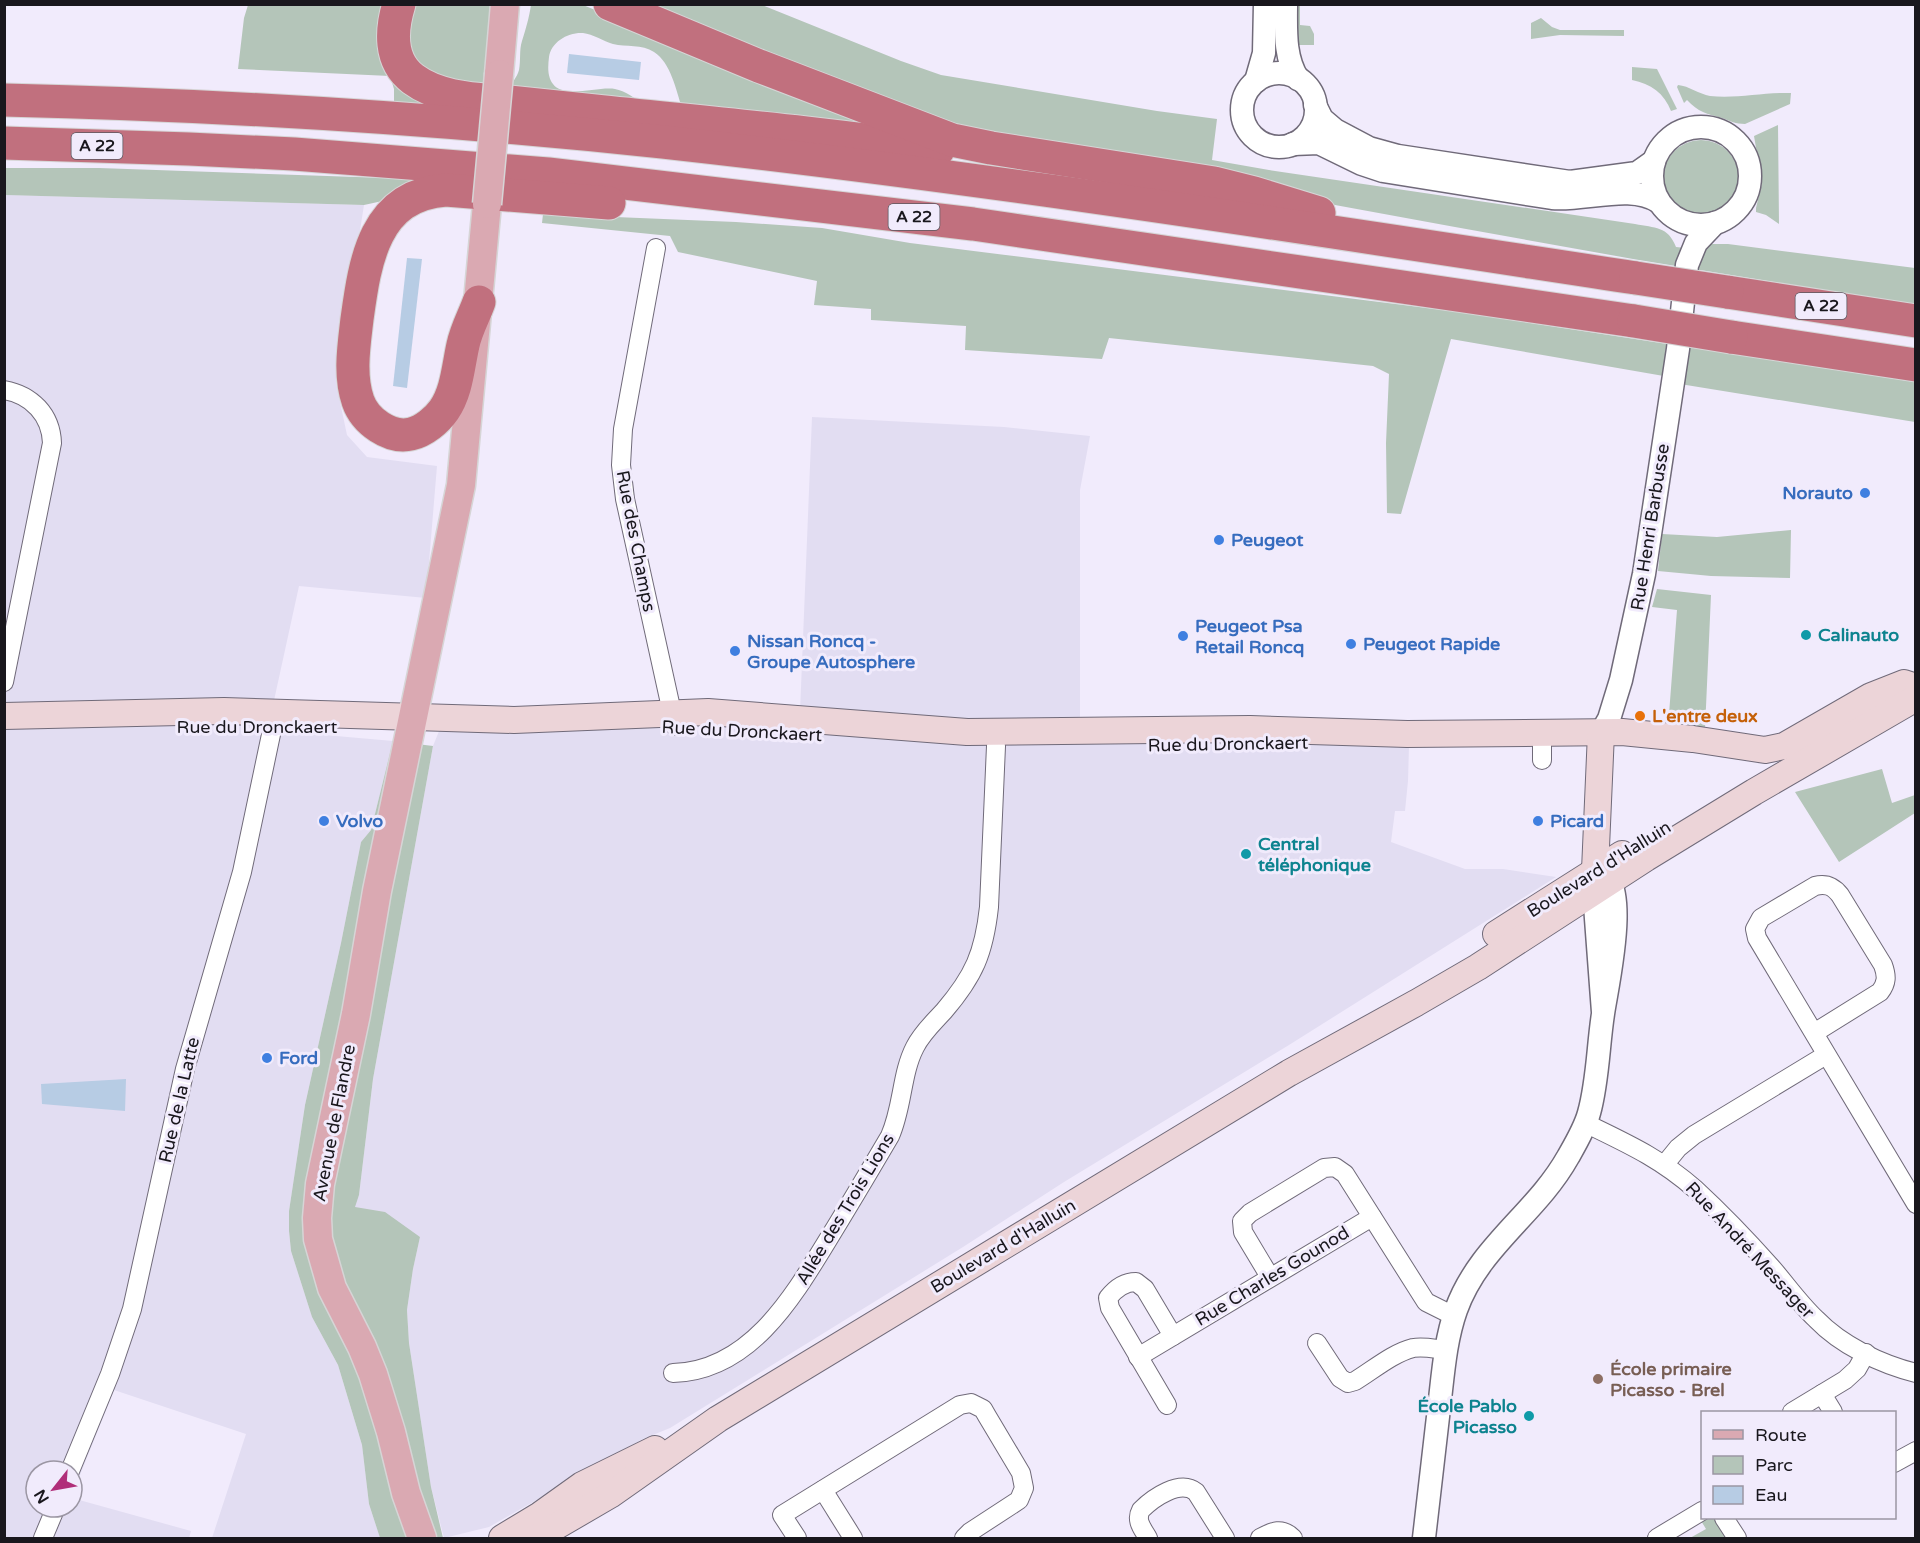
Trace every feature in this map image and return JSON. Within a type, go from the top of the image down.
[{"type":"highway","points":[[399,4],[394,20],[393,39],[400,64],[418,83],[446,94],[899,144],[985,156],[1074,161]]},
{"type":"highway","points":[[610,4],[737,57],[943,137],[991,148],[1183,177],[1242,189],[1312,212],[1397,232],[1457,251]]},
{"type":"highway","name":"A 22","points":[[4,100],[307,112],[662,142],[947,177],[1916,321]]},
{"type":"highway","name":"A 22","points":[[4,143],[189,149],[461,166],[548,174],[973,224],[1635,321],[1916,365]]},
{"type":"highway","points":[[479,302],[463,342],[451,396],[438,418],[411,435],[399,435],[371,421],[357,400],[353,369],[362,280],[373,243],[383,223],[405,202],[427,193],[446,190],[598,202],[767,211],[887,224],[973,224]]},
{"type":"main road","points":[[419,724],[455,588],[462,530],[465,463],[505,4]]},
{"type":"main road","name":"Rue du Dronckaert","points":[[674,720],[723,712],[967,732],[1260,729],[1407,734],[1638,733],[1765,750],[1775,749],[1792,742],[1871,696],[1912,694]]},
{"type":"main road","name":"Boulevard d'Halluin","points":[[536,1539],[610,1494],[718,1419],[1289,1073],[1454,981],[1599,881],[1754,792],[1912,694]]},
{"type":"main road","name":"Rue du Dronckaert","points":[[4,716],[224,711],[419,724]]},
{"type":"main road","name":"Rue du Dronckaert","points":[[4,732],[185,726],[674,720],[739,728],[996,746],[1310,743],[1407,734]]},
{"type":"main road","name":"Avenue de Flandre","points":[[419,724],[404,836],[356,1014],[320,1184],[317,1228],[320,1248],[332,1287],[368,1362],[391,1432],[406,1493],[422,1539]]},
{"type":"main road","name":"Rue Henri Barbusse","points":[[1599,881],[1601,733]]},
{"type":"main road","name":"Avenue de Flandre","points":[[380,1399],[394,1495],[410,1539]]},
{"type":"main road","name":"Boulevard d'Halluin","points":[[502,1539],[588,1482],[718,1419]]},
{"type":"street","points":[[1256,81],[1264,52],[1265,4]]},
{"type":"street","points":[[1286,4],[1288,57],[1298,79]]},
{"type":"street","points":[[1654,161],[1641,172],[1570,182],[1398,156],[1369,148],[1329,126],[1322,119],[1307,87],[1291,75],[1279,73],[1267,75],[1256,81],[1248,90],[1242,105],[1247,129],[1265,144],[1281,147],[1320,143],[1376,170],[1552,198],[1638,193],[1649,196],[1667,210],[1690,224],[1715,223],[1727,217],[1737,209],[1746,195],[1749,186],[1749,165],[1734,139],[1710,127],[1688,128],[1676,133],[1666,141],[1658,150],[1654,161],[1652,182],[1667,210]]},
{"type":"street","points":[[1293,144],[1311,129],[1315,117],[1315,105]]},
{"type":"street","name":"Rue Henri Barbusse","points":[[1667,210],[1685,243],[1688,265]]},
{"type":"street","name":"Rue Henri Barbusse","points":[[1601,733],[1602,707],[1622,634],[1655,401],[1680,317],[1688,265],[1696,243],[1715,223]]},
{"type":"street","name":"Rue des Champs","points":[[656,248],[623,429],[621,465],[625,499],[674,720]]},
{"type":"street","points":[[4,390],[14,392],[34,402],[49,425],[52,443],[4,682]]},
{"type":"street","name":"Rue de la Latte","points":[[75,1459],[110,1374],[132,1309],[185,1069],[242,872],[273,725]]},
{"type":"street","points":[[1542,734],[1542,760]]},
{"type":"street","name":"Allée des Trois Lions","points":[[672,1373],[688,1373],[703,1369],[724,1359],[749,1344],[774,1320],[798,1289],[890,1136],[897,1121],[914,1048],[925,1030],[959,992],[981,953],[989,907],[996,746]]},
{"type":"street","name":"Rue Henri Barbusse","points":[[1424,1539],[1446,1350],[1454,1316],[1466,1286],[1482,1261],[1554,1179],[1585,1123],[1592,1101],[1603,1012],[1599,881]]},
{"type":"street","points":[[1814,1033],[1880,992],[1886,983],[1883,965],[1840,895],[1833,887],[1823,884],[1815,886],[1765,915],[1755,929],[1756,938],[1826,1055],[1908,1173],[1916,1204]]},
{"type":"street","points":[[1665,1164],[1678,1148],[1694,1135],[1826,1055]]},
{"type":"street","name":"Rue André Messager","points":[[1585,1123],[1647,1153],[1665,1164],[1695,1189],[1770,1266],[1816,1320],[1833,1334],[1895,1367],[1916,1373]]},
{"type":"street","points":[[1270,1277],[1243,1232],[1242,1221],[1250,1213],[1324,1168],[1335,1167],[1345,1174],[1426,1302],[1454,1316]]},
{"type":"street","name":"Rue Charles Gounod","points":[[1138,1357],[1372,1217]]},
{"type":"street","points":[[1167,1405],[1110,1308],[1108,1298],[1120,1287],[1129,1282],[1136,1282],[1145,1289],[1173,1336]]},
{"type":"street","points":[[1317,1343],[1340,1378],[1348,1383],[1413,1348],[1446,1350]]},
{"type":"street","points":[[1795,1411],[1852,1375],[1866,1353]]},
{"type":"street","points":[[1822,1394],[1832,1411]]},
{"type":"street","points":[[797,1539],[782,1515],[960,1405],[971,1403],[982,1409],[987,1416],[1021,1473],[1024,1488],[1019,1500],[970,1532],[964,1539]]},
{"type":"street","points":[[1896,1462],[1916,1451]]},
{"type":"street","points":[[1148,1539],[1139,1521],[1141,1510],[1179,1487],[1191,1488],[1196,1492],[1225,1539]]},
{"type":"street","points":[[823,1490],[853,1539]]},
{"type":"street","points":[[1657,1539],[1701,1512]]},
{"type":"street","points":[[43,1539],[51,1519]]},
{"type":"street","points":[[1725,1519],[1737,1539]]},
{"type":"street","points":[[1260,1539],[1279,1530],[1291,1535],[1293,1539]]},
{"type":"shaded area","points":[[5,195],[364,205],[336,383],[347,435],[367,457],[437,466],[426,598],[299,586],[273,705],[279,731],[393,741],[371,830],[361,842],[305,1105],[289,1211],[291,1251],[312,1317],[338,1365],[362,1445],[369,1504],[380,1538],[212,1538],[246,1434],[114,1390],[84,1465],[84,1459],[24,1459],[24,1519],[84,1519],[84,1501],[191,1531],[189,1538],[5,1538]]},
{"type":"shaded area","points":[[812,417],[1004,427],[1090,436],[1080,490],[1080,721],[1400,720],[1409,746],[1408,781],[1405,811],[1395,811],[1391,842],[1465,869],[1503,869],[1556,877],[670,1428],[643,1439],[489,1527],[444,1538],[431,1487],[409,1343],[407,1310],[420,1237],[354,1208],[359,1195],[373,1079],[433,746],[448,709],[800,712]]},
{"type":"green space","points":[[248,5],[391,5],[385,37],[448,107],[394,102],[394,89],[390,76],[238,69],[244,18]]},
{"type":"green space","points":[[410,5],[492,5],[486,87],[435,79],[408,52]]},
{"type":"green space","points":[[531,5],[583,5],[768,81],[918,136],[682,108],[669,70],[654,52],[639,47],[613,44],[583,33],[566,36],[550,52],[548,67],[553,84],[565,91],[615,89],[643,104],[509,91],[519,70],[521,44]]},
{"type":"green space","points":[[643,5],[762,5],[941,75],[1217,119],[1212,160],[1649,226],[1669,235],[1676,247],[1705,250],[1711,244],[1728,244],[1915,268],[1915,305],[1455,227],[1335,205],[1271,189],[964,131]]},
{"type":"green space","points":[[1290,5],[1300,5],[1300,25],[1310,26],[1314,34],[1314,45],[1291,45]]},
{"type":"green space","points":[[1541,18],[1560,30],[1624,30],[1624,36],[1560,35],[1531,39],[1531,23]]},
{"type":"green space","points":[[1632,67],[1657,69],[1677,109],[1671,111],[1665,99],[1656,90],[1632,80]]},
{"type":"green space","points":[[1678,85],[1710,96],[1791,93],[1790,104],[1745,124],[1739,123],[1703,112],[1687,100],[1684,103]]},
{"type":"green space","points":[[1778,125],[1779,224],[1766,215],[1756,212],[1762,183],[1754,136]]},
{"type":"green space","points":[[1701,140],[1716,143],[1728,151],[1736,163],[1739,178],[1736,193],[1728,205],[1716,213],[1701,216],[1686,213],[1674,205],[1666,193],[1663,178],[1666,163],[1674,151],[1686,143]]},
{"type":"green space","points":[[5,168],[99,168],[415,179],[414,187],[387,200],[364,205],[5,195]]},
{"type":"green space","points":[[543,214],[822,228],[910,243],[1459,312],[1915,382],[1915,422],[1680,384],[1681,379],[1451,339],[1401,514],[1387,513],[1386,443],[1389,374],[1373,366],[1109,338],[1102,359],[965,350],[966,326],[871,320],[871,309],[814,305],[817,281],[678,252],[670,236],[542,223]]},
{"type":"green space","points":[[1791,530],[1790,578],[1711,576],[1658,571],[1662,534],[1717,537]]},
{"type":"green space","points":[[1657,589],[1711,595],[1705,729],[1668,727],[1677,610],[1652,607]]},
{"type":"green space","points":[[393,741],[433,746],[373,1079],[359,1195],[355,1207],[385,1212],[420,1237],[407,1310],[409,1343],[431,1487],[443,1538],[380,1538],[369,1504],[362,1445],[338,1365],[312,1317],[291,1251],[289,1231],[289,1211],[305,1105],[361,842],[371,830]]},
{"type":"green space","points":[[1882,769],[1892,803],[1915,795],[1915,813],[1839,862],[1795,792]]},
{"type":"green space","points":[[1700,1519],[1718,1519],[1731,1538],[1690,1538],[1706,1529]]},
{"type":"water","points":[[569,54],[641,62],[639,80],[567,73]]},
{"type":"water","points":[[407,258],[422,259],[407,388],[393,386]]},
{"type":"water","points":[[126,1079],[125,1111],[42,1104],[41,1084]]},
{"type":"place","name":"Norauto","points":[[1865,493]]},
{"type":"place","name":"Peugeot","points":[[1219,540]]},
{"type":"place","name":"Calinauto","points":[[1806,635]]},
{"type":"place","name":"Peugeot Psa Retail Roncq","points":[[1183,636]]},
{"type":"place","name":"Peugeot Rapide","points":[[1351,644]]},
{"type":"place","name":"Nissan Roncq - Groupe Autosphere","points":[[735,651]]},
{"type":"place","name":"L'entre deux","points":[[1640,716]]},
{"type":"place","name":"Volvo","points":[[324,821]]},
{"type":"place","name":"Picard","points":[[1538,821]]},
{"type":"place","name":"Central téléphonique","points":[[1246,854]]},
{"type":"place","name":"Ford","points":[[267,1058]]},
{"type":"place","name":"École primaire Picasso - Brel","points":[[1598,1379]]},
{"type":"place","name":"École Pablo Picasso","points":[[1529,1416]]}]
